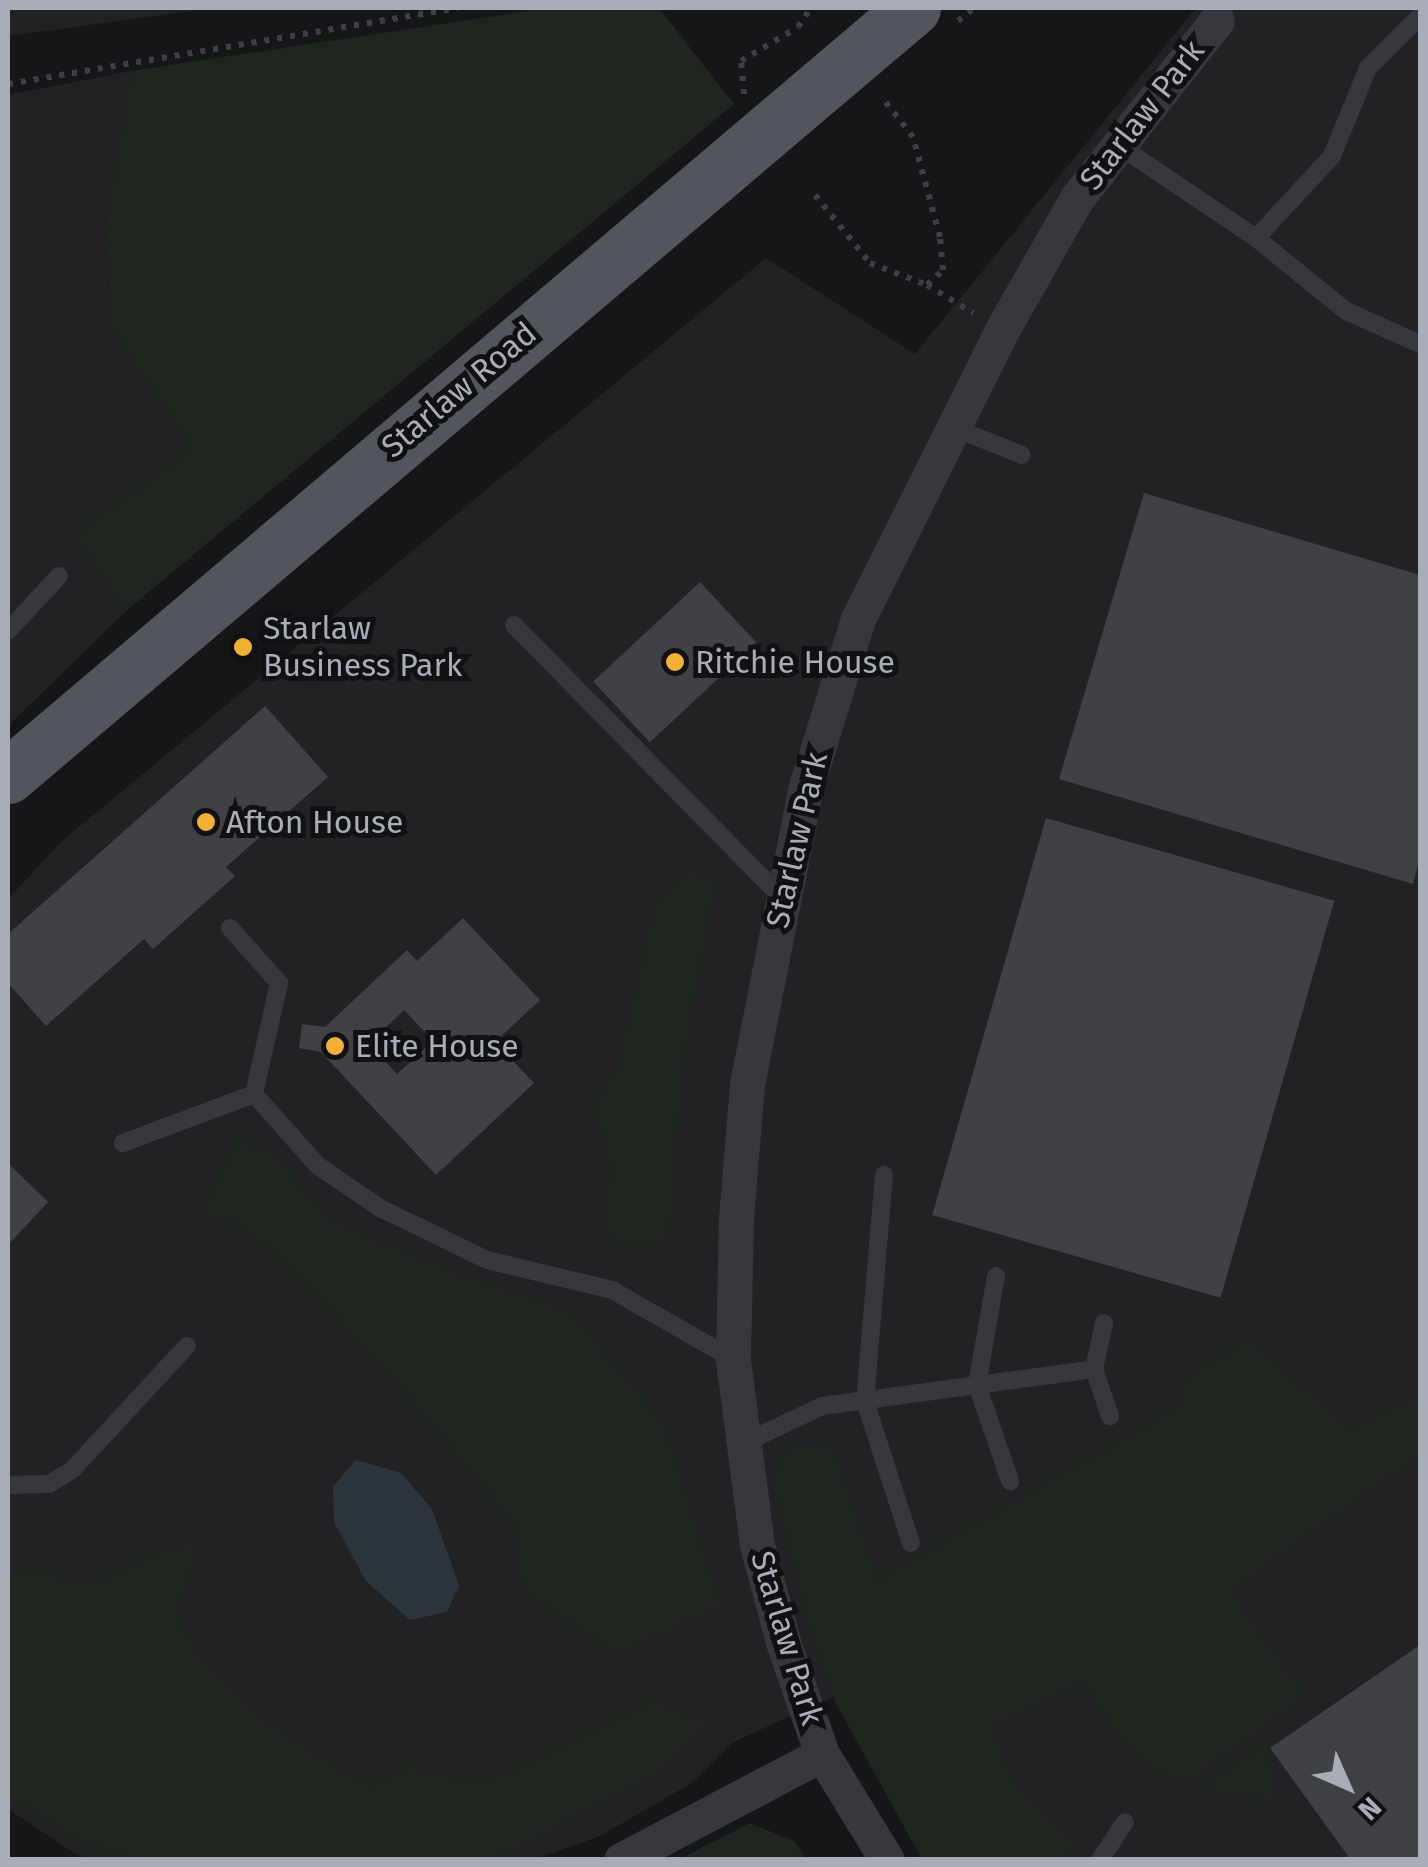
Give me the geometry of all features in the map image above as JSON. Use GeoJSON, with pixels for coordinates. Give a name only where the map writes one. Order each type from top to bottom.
{"type":"FeatureCollection","features":[{"type":"Feature","properties":{"kind":"main road","name":"Starlaw Road"},"geometry":{"type":"LineString","coordinates":[[8,776],[913,8]]}},
{"type":"Feature","properties":{"kind":"street","name":"Starlaw Park"},"geometry":{"type":"LineString","coordinates":[[887,1860],[822,1754],[784,1646],[758,1544],[733,1360],[736,1218],[746,1084],[805,790],[858,619],[1002,330],[1077,198],[1223,14]]}},
{"type":"Feature","properties":{"kind":"street","name":"Starlaw Park"},"geometry":{"type":"LineString","coordinates":[[620,1860],[822,1754]]}},
{"type":"Feature","properties":{"kind":"lane"},"geometry":{"type":"LineString","coordinates":[[1256,238],[1332,156],[1368,68],[1420,16]]}},
{"type":"Feature","properties":{"kind":"lane"},"geometry":{"type":"LineString","coordinates":[[1118,145],[1256,238],[1346,311],[1420,344]]}},
{"type":"Feature","properties":{"kind":"lane"},"geometry":{"type":"LineString","coordinates":[[952,427],[1022,455]]}},
{"type":"Feature","properties":{"kind":"lane"},"geometry":{"type":"LineString","coordinates":[[8,631],[60,576]]}},
{"type":"Feature","properties":{"kind":"lane"},"geometry":{"type":"LineString","coordinates":[[514,625],[781,897]]}},
{"type":"Feature","properties":{"kind":"lane"},"geometry":{"type":"LineString","coordinates":[[230,928],[279,983],[254,1094]]}},
{"type":"Feature","properties":{"kind":"lane"},"geometry":{"type":"LineString","coordinates":[[254,1094],[317,1165],[380,1208],[486,1260],[612,1290],[733,1360]]}},
{"type":"Feature","properties":{"kind":"lane"},"geometry":{"type":"LineString","coordinates":[[123,1143],[254,1094]]}},
{"type":"Feature","properties":{"kind":"lane"},"geometry":{"type":"LineString","coordinates":[[884,1175],[865,1400],[911,1543]]}},
{"type":"Feature","properties":{"kind":"lane"},"geometry":{"type":"LineString","coordinates":[[996,1276],[977,1385],[1010,1481]]}},
{"type":"Feature","properties":{"kind":"lane"},"geometry":{"type":"LineString","coordinates":[[1104,1323],[1094,1369],[1110,1416]]}},
{"type":"Feature","properties":{"kind":"lane"},"geometry":{"type":"LineString","coordinates":[[8,1485],[49,1484],[72,1470],[186,1346]]}},
{"type":"Feature","properties":{"kind":"lane"},"geometry":{"type":"LineString","coordinates":[[744,1443],[822,1406],[1094,1369]]}},
{"type":"Feature","properties":{"kind":"lane"},"geometry":{"type":"LineString","coordinates":[[1100,1860],[1125,1822]]}},
{"type":"Feature","properties":{"kind":"path"},"geometry":{"type":"LineString","coordinates":[[8,84],[459,8]]}},
{"type":"Feature","properties":{"kind":"path"},"geometry":{"type":"LineString","coordinates":[[749,108],[739,77],[741,61],[798,27],[812,8]]}},
{"type":"Feature","properties":{"kind":"path"},"geometry":{"type":"LineString","coordinates":[[864,101],[877,90],[913,136],[940,237],[943,270],[926,285]]}},
{"type":"Feature","properties":{"kind":"path"},"geometry":{"type":"LineString","coordinates":[[815,196],[870,263],[926,285],[1002,330]]}},
{"type":"Feature","properties":{"kind":"shaded area"},"geometry":{"type":"Polygon","coordinates":[[[8,8],[213,8],[8,36],[8,8]]]}},
{"type":"Feature","properties":{"kind":"shaded area"},"geometry":{"type":"Polygon","coordinates":[[[548,8],[659,8],[734,104],[126,611],[76,533],[193,450],[111,328],[105,226],[131,71],[548,8]]]}},
{"type":"Feature","properties":{"kind":"shaded area"},"geometry":{"type":"Polygon","coordinates":[[[1196,8],[1420,8],[1420,1859],[956,1859],[864,1683],[733,1742],[692,1783],[600,1836],[536,1859],[89,1859],[77,1855],[8,1809],[8,899],[62,841],[766,258],[915,354],[1196,8]]]}},
{"type":"Feature","properties":{"kind":"shaded area"},"geometry":{"type":"Polygon","coordinates":[[[131,71],[105,226],[111,328],[193,450],[77,532],[126,611],[8,726],[8,95],[131,71]]]}},
{"type":"Feature","properties":{"kind":"shaded area"},"geometry":{"type":"Polygon","coordinates":[[[691,870],[715,885],[683,1062],[669,1238],[624,1248],[600,1218],[612,1175],[594,1105],[617,1071],[654,907],[691,870]]]}},
{"type":"Feature","properties":{"kind":"shaded area"},"geometry":{"type":"Polygon","coordinates":[[[237,1140],[270,1151],[331,1221],[476,1280],[571,1312],[665,1426],[721,1605],[622,1654],[523,1591],[514,1523],[428,1417],[301,1277],[239,1222],[200,1214],[237,1140]]]}},
{"type":"Feature","properties":{"kind":"shaded area"},"geometry":{"type":"Polygon","coordinates":[[[1249,1339],[1350,1430],[1420,1397],[1420,1455],[1231,1591],[1306,1697],[1188,1783],[1152,1766],[1111,1725],[1084,1682],[989,1727],[1020,1790],[1077,1844],[1065,1859],[922,1859],[834,1700],[805,1613],[777,1501],[773,1478],[780,1460],[794,1446],[831,1442],[878,1581],[1177,1409],[1186,1380],[1249,1339]]]}},
{"type":"Feature","properties":{"kind":"shaded area"},"geometry":{"type":"Polygon","coordinates":[[[356,1460],[401,1473],[432,1509],[459,1585],[447,1612],[410,1620],[366,1581],[334,1522],[333,1486],[356,1460]]]}},
{"type":"Feature","properties":{"kind":"shaded area"},"geometry":{"type":"Polygon","coordinates":[[[200,1536],[177,1618],[203,1661],[261,1719],[368,1787],[411,1767],[484,1785],[655,1701],[709,1724],[657,1774],[509,1852],[469,1860],[148,1860],[82,1842],[8,1794],[8,1576],[29,1570],[93,1584],[200,1536]]]}},
{"type":"Feature","properties":{"kind":"shaded area"},"geometry":{"type":"Polygon","coordinates":[[[1268,1741],[1276,1801],[1202,1788],[1268,1741]]]}},
{"type":"Feature","properties":{"kind":"shaded area"},"geometry":{"type":"Polygon","coordinates":[[[750,1823],[794,1841],[806,1859],[680,1859],[750,1823]]]}},
{"type":"Feature","properties":{"kind":"building"},"geometry":{"type":"Polygon","coordinates":[[[1144,493],[1420,575],[1420,857],[1413,884],[1059,779],[1144,493]]]}},
{"type":"Feature","properties":{"kind":"building","name":"Ritchie House"},"geometry":{"type":"Polygon","coordinates":[[[700,582],[757,643],[650,742],[593,682],[700,582]]]}},
{"type":"Feature","properties":{"kind":"building","name":"Afton House"},"geometry":{"type":"Polygon","coordinates":[[[265,706],[328,777],[226,867],[235,876],[153,949],[144,939],[46,1026],[8,983],[8,934],[265,706]]]}},
{"type":"Feature","properties":{"kind":"building"},"geometry":{"type":"Polygon","coordinates":[[[1046,818],[1334,901],[1221,1298],[932,1215],[1046,818]]]}},
{"type":"Feature","properties":{"kind":"building","name":"Elite House"},"geometry":{"type":"Polygon","coordinates":[[[463,918],[540,1000],[495,1042],[534,1083],[436,1175],[321,1052],[299,1048],[302,1024],[325,1027],[407,950],[417,961],[463,918]],[[404,1010],[369,1044],[397,1074],[433,1041],[404,1010]]]}},
{"type":"Feature","properties":{"kind":"building"},"geometry":{"type":"Polygon","coordinates":[[[8,1163],[48,1202],[8,1245],[8,1163]]]}},
{"type":"Feature","properties":{"kind":"building"},"geometry":{"type":"Polygon","coordinates":[[[1420,1645],[1420,1860],[1351,1860],[1270,1748],[1420,1645]]]}},
{"type":"Feature","properties":{"kind":"place","name":"Starlaw Business Park"},"geometry":{"type":"Point","coordinates":[243,647]}},
{"type":"Feature","properties":{"kind":"place","name":"Ritchie House"},"geometry":{"type":"Point","coordinates":[675,662]}},
{"type":"Feature","properties":{"kind":"place","name":"Afton House"},"geometry":{"type":"Point","coordinates":[206,822]}},
{"type":"Feature","properties":{"kind":"place","name":"Elite House"},"geometry":{"type":"Point","coordinates":[335,1046]}}]}
